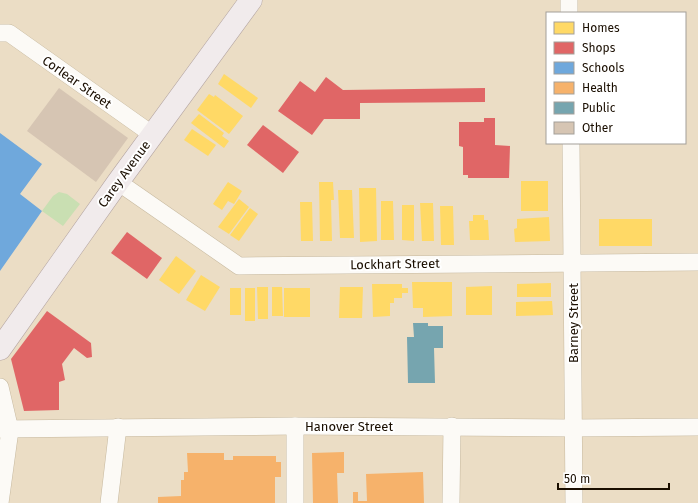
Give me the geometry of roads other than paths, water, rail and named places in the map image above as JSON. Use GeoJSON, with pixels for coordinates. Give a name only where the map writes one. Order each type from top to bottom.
{"type":"FeatureCollection","features":[{"type":"Feature","properties":{"kind":"main road","name":"Carey Avenue"},"geometry":{"type":"LineString","coordinates":[[0,349],[118,182],[250,0]]}},
{"type":"Feature","properties":{"kind":"street"},"geometry":{"type":"LineString","coordinates":[[569,0],[570,12]]}},
{"type":"Feature","properties":{"kind":"street","name":"Corlear Street"},"geometry":{"type":"LineString","coordinates":[[0,33],[8,33],[152,135]]}},
{"type":"Feature","properties":{"kind":"street","name":"Barney Street"},"geometry":{"type":"LineString","coordinates":[[571,144],[574,503]]}},
{"type":"Feature","properties":{"kind":"street","name":"Lockhart Street"},"geometry":{"type":"LineString","coordinates":[[118,182],[239,266],[698,262]]}},
{"type":"Feature","properties":{"kind":"street"},"geometry":{"type":"LineString","coordinates":[[0,387],[5,429],[0,502]]}},
{"type":"Feature","properties":{"kind":"street"},"geometry":{"type":"LineString","coordinates":[[295,426],[295,503]]}},
{"type":"Feature","properties":{"kind":"street","name":"Hanover Street"},"geometry":{"type":"LineString","coordinates":[[5,429],[295,426],[573,428],[698,427]]}},
{"type":"Feature","properties":{"kind":"street"},"geometry":{"type":"LineString","coordinates":[[451,503],[452,426]]}},
{"type":"Feature","properties":{"kind":"street"},"geometry":{"type":"LineString","coordinates":[[110,503],[118,427]]}}]}
